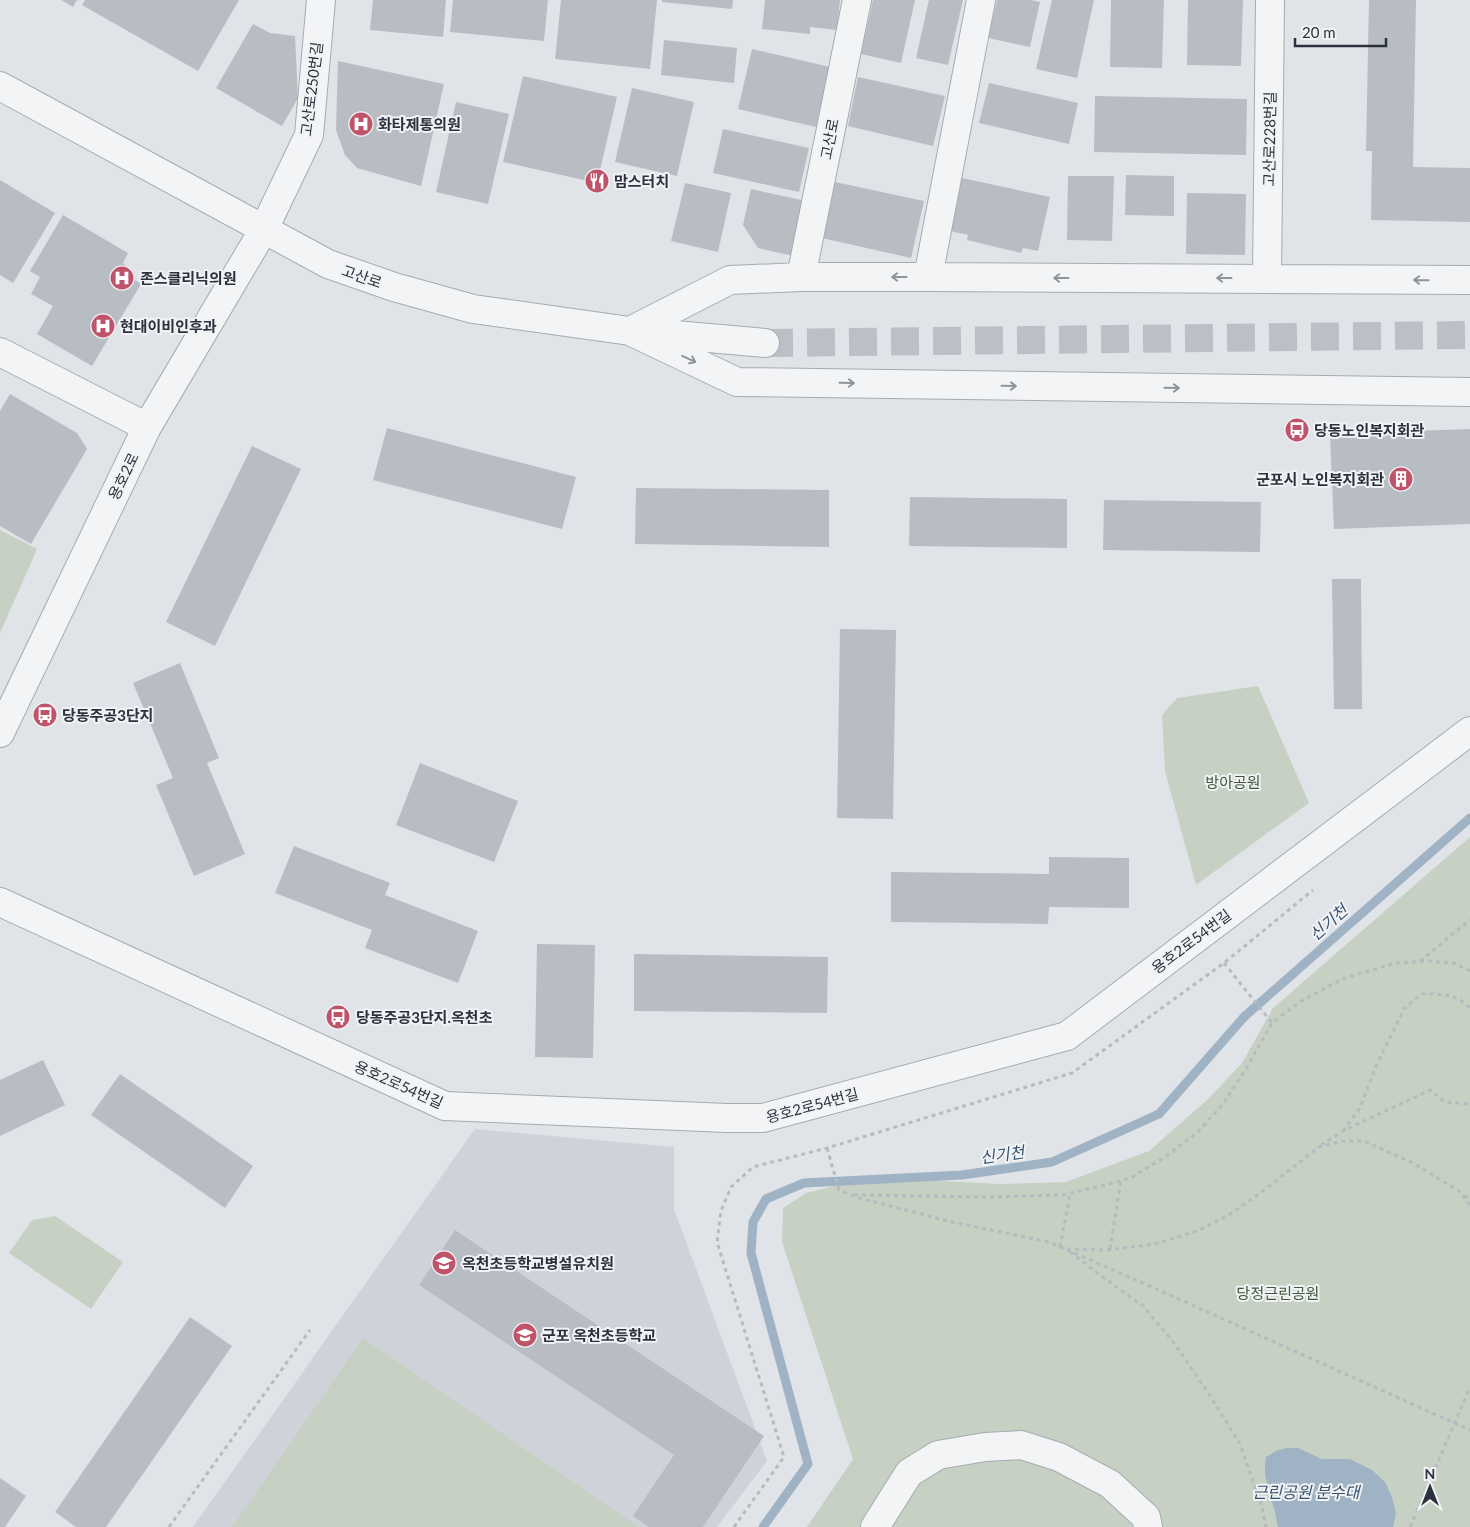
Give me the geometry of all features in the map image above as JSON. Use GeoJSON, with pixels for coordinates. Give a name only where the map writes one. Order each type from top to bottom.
{"type":"FeatureCollection","features":[{"type":"Feature","properties":{"kind":"street","name":"고산로250번길"},"geometry":{"type":"LineString","coordinates":[[264,229],[309,135],[320,0]]}},
{"type":"Feature","properties":{"kind":"street","name":"고산로"},"geometry":{"type":"LineString","coordinates":[[802,277],[857,0]]}},
{"type":"Feature","properties":{"kind":"street"},"geometry":{"type":"LineString","coordinates":[[928,277],[981,0]]}},
{"type":"Feature","properties":{"kind":"street","name":"고산로228번길"},"geometry":{"type":"LineString","coordinates":[[1267,278],[1270,0]]}},
{"type":"Feature","properties":{"kind":"street","name":"고산로"},"geometry":{"type":"LineString","coordinates":[[0,86],[328,264],[394,287],[473,309],[630,331],[765,343]]}},
{"type":"Feature","properties":{"kind":"street","name":"용호2로"},"geometry":{"type":"LineString","coordinates":[[0,733],[147,427],[264,229]]}},
{"type":"Feature","properties":{"kind":"street"},"geometry":{"type":"LineString","coordinates":[[630,331],[730,280],[802,277],[1470,280]]}},
{"type":"Feature","properties":{"kind":"street"},"geometry":{"type":"LineString","coordinates":[[630,331],[737,382],[1468,391]]}},
{"type":"Feature","properties":{"kind":"street"},"geometry":{"type":"LineString","coordinates":[[0,352],[147,427]]}},
{"type":"Feature","properties":{"kind":"street","name":"용호2로54번길"},"geometry":{"type":"LineString","coordinates":[[0,902],[445,1106],[764,1118],[1067,1036],[1470,731]]}},
{"type":"Feature","properties":{"kind":"street"},"geometry":{"type":"LineString","coordinates":[[876,1527],[910,1474],[938,1455],[985,1447],[1021,1445],[1060,1457],[1110,1484],[1146,1516],[1148,1527]]}},
{"type":"Feature","properties":{"kind":"path"},"geometry":{"type":"LineString","coordinates":[[734,1527],[784,1457],[717,1242],[721,1211],[731,1187],[753,1167],[827,1148],[1072,1073],[1224,963],[1313,890]]}},
{"type":"Feature","properties":{"kind":"path"},"geometry":{"type":"LineString","coordinates":[[1419,961],[1470,920]]}},
{"type":"Feature","properties":{"kind":"path"},"geometry":{"type":"LineString","coordinates":[[850,1195],[1030,1197],[1070,1194],[1121,1181],[1132,1177],[1165,1157],[1198,1132],[1223,1104],[1272,1023],[1300,1002],[1342,978],[1395,963],[1428,961],[1454,963],[1470,971]]}},
{"type":"Feature","properties":{"kind":"path"},"geometry":{"type":"LineString","coordinates":[[1224,963],[1272,1023]]}},
{"type":"Feature","properties":{"kind":"path"},"geometry":{"type":"LineString","coordinates":[[1343,1131],[1360,1108],[1376,1066],[1404,1009],[1422,994],[1446,994],[1464,1002],[1470,1008]]}},
{"type":"Feature","properties":{"kind":"path"},"geometry":{"type":"LineString","coordinates":[[1065,1249],[1110,1249],[1155,1244],[1197,1231],[1227,1216],[1343,1131],[1430,1090],[1444,1102],[1470,1104]]}},
{"type":"Feature","properties":{"kind":"path"},"geometry":{"type":"LineString","coordinates":[[1319,1147],[1342,1141],[1364,1141],[1413,1163],[1459,1191],[1470,1205]]}},
{"type":"Feature","properties":{"kind":"path"},"geometry":{"type":"LineString","coordinates":[[827,1148],[839,1190],[850,1195],[952,1222],[1049,1242],[1470,1430]]}},
{"type":"Feature","properties":{"kind":"path"},"geometry":{"type":"LineString","coordinates":[[1110,1249],[1121,1181]]}},
{"type":"Feature","properties":{"kind":"path"},"geometry":{"type":"LineString","coordinates":[[1060,1247],[1070,1194]]}},
{"type":"Feature","properties":{"kind":"path"},"geometry":{"type":"LineString","coordinates":[[1464,1197],[1470,1195]]}},
{"type":"Feature","properties":{"kind":"path"},"geometry":{"type":"LineString","coordinates":[[1065,1249],[1143,1306],[1174,1343],[1240,1444],[1262,1507],[1266,1527]]}},
{"type":"Feature","properties":{"kind":"path"},"geometry":{"type":"LineString","coordinates":[[169,1527],[310,1330]]}},
{"type":"Feature","properties":{"kind":"path"},"geometry":{"type":"LineString","coordinates":[[1410,1527],[1470,1387]]}},
{"type":"Feature","properties":{"kind":"shaded area","name":"군포 옥천초등학교"},"geometry":{"type":"Polygon","coordinates":[[[475,1129],[674,1147],[674,1209],[767,1461],[717,1527],[193,1527],[475,1129]]]}},
{"type":"Feature","properties":{"kind":"green space"},"geometry":{"type":"Polygon","coordinates":[[[0,530],[37,549],[0,633],[0,530]]]}},
{"type":"Feature","properties":{"kind":"green space","name":"방아공원"},"geometry":{"type":"Polygon","coordinates":[[[1258,686],[1309,803],[1196,885],[1165,771],[1162,715],[1177,698],[1258,686]]]}},
{"type":"Feature","properties":{"kind":"green space","name":"당정근린공원"},"geometry":{"type":"Polygon","coordinates":[[[1470,837],[1470,1527],[807,1527],[853,1459],[782,1242],[783,1208],[806,1193],[870,1177],[1000,1184],[1066,1182],[1149,1151],[1207,1100],[1242,1063],[1273,1008],[1470,837]]]}},
{"type":"Feature","properties":{"kind":"green space"},"geometry":{"type":"Polygon","coordinates":[[[55,1216],[123,1262],[91,1309],[9,1253],[32,1220],[55,1216]]]}},
{"type":"Feature","properties":{"kind":"green space"},"geometry":{"type":"Polygon","coordinates":[[[363,1338],[639,1527],[232,1527],[363,1338]]]}},
{"type":"Feature","properties":{"kind":"water","name":"근린공원 분수대"},"geometry":{"type":"Polygon","coordinates":[[[1286,1448],[1298,1448],[1322,1459],[1350,1459],[1372,1470],[1385,1482],[1392,1497],[1396,1514],[1393,1527],[1278,1527],[1265,1474],[1265,1466],[1266,1457],[1286,1448]]]}},
{"type":"Feature","properties":{"kind":"building"},"geometry":{"type":"Polygon","coordinates":[[[61,0],[77,0],[73,7],[61,0]]]}},
{"type":"Feature","properties":{"kind":"building"},"geometry":{"type":"Polygon","coordinates":[[[85,0],[239,0],[198,71],[82,5],[85,0]]]}},
{"type":"Feature","properties":{"kind":"building"},"geometry":{"type":"Polygon","coordinates":[[[373,0],[446,0],[443,37],[370,30],[373,0]]]}},
{"type":"Feature","properties":{"kind":"building"},"geometry":{"type":"Polygon","coordinates":[[[453,0],[548,0],[544,41],[450,32],[453,0]]]}},
{"type":"Feature","properties":{"kind":"building"},"geometry":{"type":"Polygon","coordinates":[[[561,0],[657,0],[650,69],[555,59],[561,0]]]}},
{"type":"Feature","properties":{"kind":"building"},"geometry":{"type":"Polygon","coordinates":[[[662,0],[733,0],[732,9],[662,2],[662,0]]]}},
{"type":"Feature","properties":{"kind":"building"},"geometry":{"type":"Polygon","coordinates":[[[765,0],[840,0],[837,30],[810,27],[810,34],[762,29],[765,0]]]}},
{"type":"Feature","properties":{"kind":"building"},"geometry":{"type":"Polygon","coordinates":[[[873,0],[915,0],[901,63],[861,54],[873,0]]]}},
{"type":"Feature","properties":{"kind":"building"},"geometry":{"type":"Polygon","coordinates":[[[929,0],[963,0],[948,65],[916,58],[929,0]]]}},
{"type":"Feature","properties":{"kind":"building"},"geometry":{"type":"Polygon","coordinates":[[[997,0],[1031,0],[1040,2],[1030,47],[988,38],[997,0]]]}},
{"type":"Feature","properties":{"kind":"building"},"geometry":{"type":"Polygon","coordinates":[[[1052,0],[1094,0],[1077,78],[1036,69],[1052,0]]]}},
{"type":"Feature","properties":{"kind":"building"},"geometry":{"type":"Polygon","coordinates":[[[1111,0],[1164,0],[1162,68],[1110,67],[1111,0]]]}},
{"type":"Feature","properties":{"kind":"building"},"geometry":{"type":"Polygon","coordinates":[[[1188,0],[1243,0],[1241,66],[1187,65],[1188,0]]]}},
{"type":"Feature","properties":{"kind":"building"},"geometry":{"type":"Polygon","coordinates":[[[1369,0],[1416,0],[1413,167],[1470,168],[1470,222],[1371,220],[1372,151],[1366,151],[1369,0]]]}},
{"type":"Feature","properties":{"kind":"building"},"geometry":{"type":"Polygon","coordinates":[[[253,24],[270,33],[295,36],[298,98],[282,126],[216,88],[253,24]]]}},
{"type":"Feature","properties":{"kind":"building"},"geometry":{"type":"Polygon","coordinates":[[[664,40],[737,48],[734,83],[661,75],[664,40]]]}},
{"type":"Feature","properties":{"kind":"building"},"geometry":{"type":"Polygon","coordinates":[[[752,49],[830,67],[816,127],[738,109],[752,49]]]}},
{"type":"Feature","properties":{"kind":"building"},"geometry":{"type":"Polygon","coordinates":[[[338,61],[444,84],[421,186],[357,168],[345,155],[336,130],[338,61]]]}},
{"type":"Feature","properties":{"kind":"building"},"geometry":{"type":"Polygon","coordinates":[[[523,76],[617,97],[597,183],[503,162],[523,76]]]}},
{"type":"Feature","properties":{"kind":"building"},"geometry":{"type":"Polygon","coordinates":[[[858,77],[945,96],[933,146],[848,126],[858,77]]]}},
{"type":"Feature","properties":{"kind":"building"},"geometry":{"type":"Polygon","coordinates":[[[989,83],[1078,103],[1069,144],[979,123],[989,83]]]}},
{"type":"Feature","properties":{"kind":"building"},"geometry":{"type":"Polygon","coordinates":[[[632,88],[694,102],[677,176],[615,162],[632,88]]]}},
{"type":"Feature","properties":{"kind":"building"},"geometry":{"type":"Polygon","coordinates":[[[1095,96],[1247,99],[1246,155],[1094,152],[1095,96]]]}},
{"type":"Feature","properties":{"kind":"building"},"geometry":{"type":"Polygon","coordinates":[[[456,102],[509,114],[488,204],[436,192],[456,102]]]}},
{"type":"Feature","properties":{"kind":"building"},"geometry":{"type":"Polygon","coordinates":[[[723,129],[809,148],[799,192],[713,173],[723,129]]]}},
{"type":"Feature","properties":{"kind":"building"},"geometry":{"type":"Polygon","coordinates":[[[1126,175],[1174,176],[1174,216],[1125,215],[1126,175]]]}},
{"type":"Feature","properties":{"kind":"building"},"geometry":{"type":"Polygon","coordinates":[[[1068,176],[1114,176],[1112,241],[1067,240],[1068,176]]]}},
{"type":"Feature","properties":{"kind":"building"},"geometry":{"type":"Polygon","coordinates":[[[962,178],[1050,197],[1038,251],[1023,248],[1021,253],[967,240],[968,235],[950,231],[962,178]]]}},
{"type":"Feature","properties":{"kind":"building"},"geometry":{"type":"Polygon","coordinates":[[[0,180],[55,213],[13,283],[0,275],[0,180]]]}},
{"type":"Feature","properties":{"kind":"building"},"geometry":{"type":"Polygon","coordinates":[[[835,182],[924,201],[911,258],[822,238],[835,182]]]}},
{"type":"Feature","properties":{"kind":"building"},"geometry":{"type":"Polygon","coordinates":[[[685,183],[731,193],[718,252],[671,241],[685,183]]]}},
{"type":"Feature","properties":{"kind":"building"},"geometry":{"type":"Polygon","coordinates":[[[751,189],[806,201],[793,256],[758,248],[743,225],[751,189]]]}},
{"type":"Feature","properties":{"kind":"building"},"geometry":{"type":"Polygon","coordinates":[[[1187,193],[1246,194],[1245,255],[1186,254],[1187,193]]]}},
{"type":"Feature","properties":{"kind":"building"},"geometry":{"type":"Polygon","coordinates":[[[63,215],[128,253],[123,263],[133,271],[135,280],[141,284],[92,366],[37,334],[53,306],[31,294],[40,277],[30,271],[63,215]]]}},
{"type":"Feature","properties":{"kind":"building"},"geometry":{"type":"Polygon","coordinates":[[[10,394],[77,433],[87,449],[31,544],[0,526],[0,411],[10,394]]]}},
{"type":"Feature","properties":{"kind":"building"},"geometry":{"type":"Polygon","coordinates":[[[387,428],[576,477],[562,529],[373,480],[387,428]]]}},
{"type":"Feature","properties":{"kind":"building","name":"군포시 노인복지회관"},"geometry":{"type":"Polygon","coordinates":[[[1470,429],[1470,524],[1334,529],[1330,434],[1470,429]]]}},
{"type":"Feature","properties":{"kind":"building"},"geometry":{"type":"Polygon","coordinates":[[[252,446],[301,469],[215,646],[166,622],[252,446]]]}},
{"type":"Feature","properties":{"kind":"building"},"geometry":{"type":"Polygon","coordinates":[[[636,488],[829,490],[829,547],[635,544],[636,488]]]}},
{"type":"Feature","properties":{"kind":"building"},"geometry":{"type":"Polygon","coordinates":[[[910,497],[1067,499],[1067,548],[909,546],[910,497]]]}},
{"type":"Feature","properties":{"kind":"building"},"geometry":{"type":"Polygon","coordinates":[[[1104,500],[1261,502],[1260,552],[1103,550],[1104,500]]]}},
{"type":"Feature","properties":{"kind":"building"},"geometry":{"type":"Polygon","coordinates":[[[1332,579],[1361,579],[1362,709],[1334,709],[1332,579]]]}},
{"type":"Feature","properties":{"kind":"building"},"geometry":{"type":"Polygon","coordinates":[[[840,629],[896,630],[893,819],[837,818],[840,629]]]}},
{"type":"Feature","properties":{"kind":"building"},"geometry":{"type":"Polygon","coordinates":[[[180,663],[219,758],[207,763],[245,854],[194,876],[156,785],[173,778],[133,683],[180,663]]]}},
{"type":"Feature","properties":{"kind":"building"},"geometry":{"type":"Polygon","coordinates":[[[420,763],[518,801],[494,862],[396,825],[420,763]]]}},
{"type":"Feature","properties":{"kind":"building"},"geometry":{"type":"Polygon","coordinates":[[[294,846],[390,883],[385,895],[478,931],[458,983],[365,948],[372,930],[275,893],[294,846]]]}},
{"type":"Feature","properties":{"kind":"building"},"geometry":{"type":"Polygon","coordinates":[[[1049,857],[1129,858],[1129,908],[1049,907],[1048,924],[891,922],[891,872],[1049,874],[1049,857]]]}},
{"type":"Feature","properties":{"kind":"building"},"geometry":{"type":"Polygon","coordinates":[[[537,944],[595,945],[593,1058],[535,1057],[537,944]]]}},
{"type":"Feature","properties":{"kind":"building"},"geometry":{"type":"Polygon","coordinates":[[[634,954],[828,957],[827,1013],[634,1011],[634,954]]]}},
{"type":"Feature","properties":{"kind":"building"},"geometry":{"type":"Polygon","coordinates":[[[43,1060],[65,1105],[0,1136],[0,1080],[43,1060]]]}},
{"type":"Feature","properties":{"kind":"building"},"geometry":{"type":"Polygon","coordinates":[[[120,1074],[253,1166],[225,1208],[91,1115],[120,1074]]]}},
{"type":"Feature","properties":{"kind":"building","name":"군포 옥천초등학교"},"geometry":{"type":"Polygon","coordinates":[[[455,1230],[764,1436],[703,1527],[649,1527],[633,1516],[674,1455],[419,1285],[455,1230]]]}},
{"type":"Feature","properties":{"kind":"building"},"geometry":{"type":"Polygon","coordinates":[[[190,1317],[232,1346],[106,1527],[76,1527],[55,1512],[190,1317]]]}},
{"type":"Feature","properties":{"kind":"building"},"geometry":{"type":"Polygon","coordinates":[[[0,1478],[26,1496],[5,1527],[0,1527],[0,1478]]]}},
{"type":"Feature","properties":{"kind":"waterway","name":"신기천"},"geometry":{"type":"LineString","coordinates":[[763,1527],[808,1464],[751,1253],[753,1222],[766,1199],[804,1183],[962,1175],[1052,1162],[1159,1114],[1244,1017],[1470,818]]}},
{"type":"Feature","properties":{"kind":"tunnel"},"geometry":{"type":"LineString","coordinates":[[765,343],[1470,335]]}},
{"type":"Feature","properties":{"kind":"place","name":"화타제통의원"},"geometry":{"type":"Point","coordinates":[361,124]}},
{"type":"Feature","properties":{"kind":"place","name":"맘스터치"},"geometry":{"type":"Point","coordinates":[597,181]}},
{"type":"Feature","properties":{"kind":"place","name":"존스클리닉의원"},"geometry":{"type":"Point","coordinates":[122,278]}},
{"type":"Feature","properties":{"kind":"place","name":"현대이비인후과"},"geometry":{"type":"Point","coordinates":[103,326]}},
{"type":"Feature","properties":{"kind":"place","name":"당동노인복지회관"},"geometry":{"type":"Point","coordinates":[1297,430]}},
{"type":"Feature","properties":{"kind":"place","name":"군포시 노인복지회관"},"geometry":{"type":"Point","coordinates":[1401,479]}},
{"type":"Feature","properties":{"kind":"place","name":"당동주공3단지"},"geometry":{"type":"Point","coordinates":[45,715]}},
{"type":"Feature","properties":{"kind":"place","name":"당동주공3단지.옥천초"},"geometry":{"type":"Point","coordinates":[338,1017]}},
{"type":"Feature","properties":{"kind":"place","name":"옥천초등학교병설유치원"},"geometry":{"type":"Point","coordinates":[444,1263]}},
{"type":"Feature","properties":{"kind":"place","name":"군포 옥천초등학교"},"geometry":{"type":"Point","coordinates":[525,1335]}}]}
